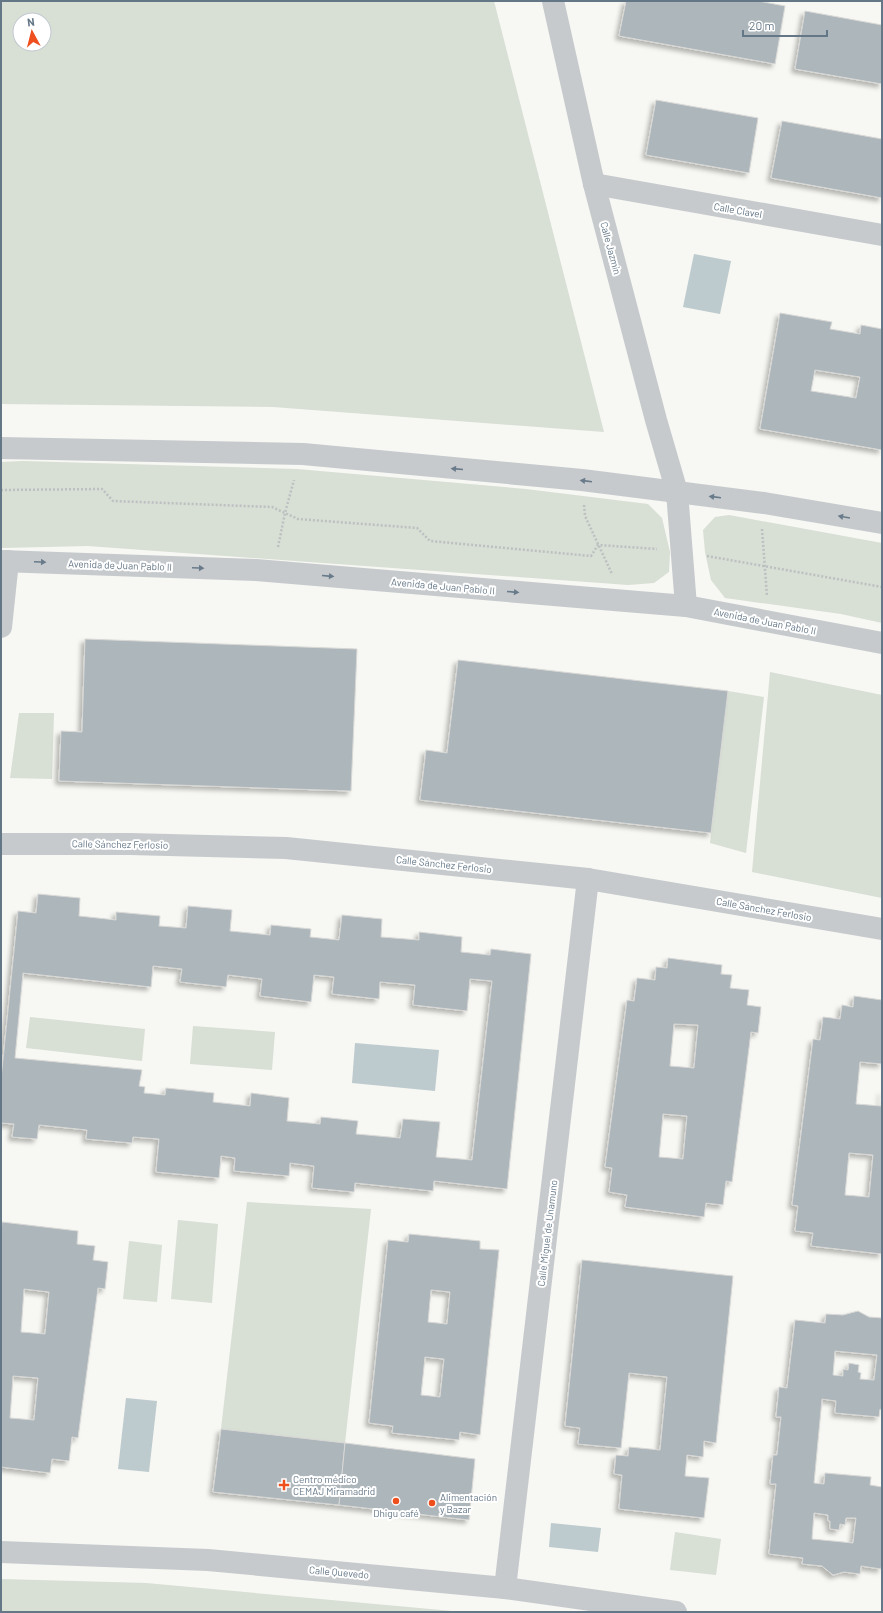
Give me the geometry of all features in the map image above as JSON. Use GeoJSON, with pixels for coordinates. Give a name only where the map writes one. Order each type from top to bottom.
{"type":"FeatureCollection","features":[{"type":"Feature","properties":{"kind":"street","name":"Calle Jazmín"},"geometry":{"type":"LineString","coordinates":[[553,1],[594,184],[656,420],[677,492],[686,606]]}},
{"type":"Feature","properties":{"kind":"street","name":"Calle Clavel"},"geometry":{"type":"LineString","coordinates":[[594,184],[882,234]]}},
{"type":"Feature","properties":{"kind":"street"},"geometry":{"type":"LineString","coordinates":[[1,448],[303,454],[582,480],[764,503],[882,523]]}},
{"type":"Feature","properties":{"kind":"street"},"geometry":{"type":"LineString","coordinates":[[1,627],[5,561]]}},
{"type":"Feature","properties":{"kind":"street","name":"Avenida de Juan Pablo II"},"geometry":{"type":"LineString","coordinates":[[5,561],[256,570],[686,606],[882,644]]}},
{"type":"Feature","properties":{"kind":"street","name":"Calle Sánchez Ferlosio"},"geometry":{"type":"LineString","coordinates":[[1,844],[130,844],[286,848],[588,879],[882,929]]}},
{"type":"Feature","properties":{"kind":"street","name":"Calle Miguel de Unamuno"},"geometry":{"type":"LineString","coordinates":[[505,1588],[588,879]]}},
{"type":"Feature","properties":{"kind":"street","name":"Calle Quevedo"},"geometry":{"type":"LineString","coordinates":[[1,1552],[208,1560],[505,1588],[676,1612]]}},
{"type":"Feature","properties":{"kind":"path"},"geometry":{"type":"LineString","coordinates":[[277,552],[285,513],[295,477]]}},
{"type":"Feature","properties":{"kind":"path"},"geometry":{"type":"LineString","coordinates":[[582,480],[585,516],[612,574],[618,600]]}},
{"type":"Feature","properties":{"kind":"path"},"geometry":{"type":"LineString","coordinates":[[1,490],[102,489],[113,501],[272,507],[298,519],[417,528],[430,541],[591,556],[598,545]]}},
{"type":"Feature","properties":{"kind":"path"},"geometry":{"type":"LineString","coordinates":[[764,503],[761,520],[768,604],[764,622]]}},
{"type":"Feature","properties":{"kind":"path"},"geometry":{"type":"LineString","coordinates":[[598,545],[681,551],[882,586]]}},
{"type":"Feature","properties":{"kind":"shaded area"},"geometry":{"type":"Polygon","coordinates":[[[1,1],[494,1],[604,432],[273,407],[1,404],[1,1]]]}},
{"type":"Feature","properties":{"kind":"shaded area"},"geometry":{"type":"Polygon","coordinates":[[[694,254],[731,261],[720,314],[683,307],[694,254]]]}},
{"type":"Feature","properties":{"kind":"shaded area"},"geometry":{"type":"Polygon","coordinates":[[[23,461],[297,469],[526,489],[648,504],[662,518],[670,552],[669,572],[654,583],[628,585],[88,546],[1,548],[1,462],[23,461]]]}},
{"type":"Feature","properties":{"kind":"shaded area"},"geometry":{"type":"Polygon","coordinates":[[[729,515],[882,543],[882,623],[841,614],[725,598],[711,580],[705,552],[703,530],[715,517],[729,515]]]}},
{"type":"Feature","properties":{"kind":"shaded area"},"geometry":{"type":"Polygon","coordinates":[[[770,672],[882,695],[882,898],[752,872],[770,672]]]}},
{"type":"Feature","properties":{"kind":"shaded area"},"geometry":{"type":"Polygon","coordinates":[[[728,691],[764,697],[746,853],[710,843],[728,691]]]}},
{"type":"Feature","properties":{"kind":"shaded area"},"geometry":{"type":"Polygon","coordinates":[[[19,713],[54,713],[52,779],[10,778],[19,713]]]}},
{"type":"Feature","properties":{"kind":"shaded area"},"geometry":{"type":"Polygon","coordinates":[[[30,1017],[145,1029],[142,1061],[26,1048],[30,1017]]]}},
{"type":"Feature","properties":{"kind":"shaded area"},"geometry":{"type":"Polygon","coordinates":[[[193,1026],[275,1032],[272,1070],[190,1064],[193,1026]]]}},
{"type":"Feature","properties":{"kind":"shaded area"},"geometry":{"type":"Polygon","coordinates":[[[355,1043],[439,1050],[435,1091],[352,1083],[355,1043]]]}},
{"type":"Feature","properties":{"kind":"shaded area"},"geometry":{"type":"Polygon","coordinates":[[[247,1202],[371,1209],[345,1443],[221,1429],[247,1202]]]}},
{"type":"Feature","properties":{"kind":"shaded area"},"geometry":{"type":"Polygon","coordinates":[[[178,1220],[218,1224],[212,1303],[171,1299],[178,1220]]]}},
{"type":"Feature","properties":{"kind":"shaded area"},"geometry":{"type":"Polygon","coordinates":[[[129,1241],[162,1245],[157,1302],[123,1299],[129,1241]]]}},
{"type":"Feature","properties":{"kind":"shaded area"},"geometry":{"type":"Polygon","coordinates":[[[126,1398],[157,1401],[149,1472],[118,1469],[126,1398]]]}},
{"type":"Feature","properties":{"kind":"shaded area"},"geometry":{"type":"Polygon","coordinates":[[[551,1523],[601,1528],[598,1552],[549,1547],[551,1523]]]}},
{"type":"Feature","properties":{"kind":"shaded area"},"geometry":{"type":"Polygon","coordinates":[[[675,1532],[721,1539],[716,1575],[670,1570],[675,1532]]]}},
{"type":"Feature","properties":{"kind":"shaded area"},"geometry":{"type":"Polygon","coordinates":[[[1,1579],[146,1583],[463,1612],[1,1612],[1,1579]]]}},
{"type":"Feature","properties":{"kind":"building"},"geometry":{"type":"Polygon","coordinates":[[[626,1],[758,1],[785,6],[775,64],[619,36],[626,1]]]}},
{"type":"Feature","properties":{"kind":"building"},"geometry":{"type":"Polygon","coordinates":[[[805,11],[882,25],[882,84],[795,69],[805,11]]]}},
{"type":"Feature","properties":{"kind":"building"},"geometry":{"type":"Polygon","coordinates":[[[656,100],[758,118],[749,173],[646,155],[656,100]]]}},
{"type":"Feature","properties":{"kind":"building"},"geometry":{"type":"Polygon","coordinates":[[[782,121],[882,139],[882,198],[771,178],[782,121]]]}},
{"type":"Feature","properties":{"kind":"building"},"geometry":{"type":"Polygon","coordinates":[[[780,313],[832,322],[830,329],[860,334],[861,325],[882,329],[882,450],[760,429],[780,313]],[[815,370],[811,391],[856,398],[860,377],[815,370]]]}},
{"type":"Feature","properties":{"kind":"building"},"geometry":{"type":"Polygon","coordinates":[[[85,639],[357,649],[351,791],[59,781],[61,731],[82,732],[85,639]]]}},
{"type":"Feature","properties":{"kind":"building"},"geometry":{"type":"Polygon","coordinates":[[[458,660],[728,691],[711,833],[420,800],[426,750],[447,753],[458,660]]]}},
{"type":"Feature","properties":{"kind":"building"},"geometry":{"type":"Polygon","coordinates":[[[38,894],[80,898],[79,916],[116,920],[116,912],[160,916],[159,926],[186,928],[188,906],[232,910],[230,931],[270,935],[271,925],[311,929],[310,937],[339,940],[342,915],[382,919],[381,937],[419,940],[419,932],[462,937],[461,952],[490,955],[491,949],[531,954],[507,1189],[434,1181],[433,1191],[355,1183],[354,1192],[312,1188],[314,1166],[290,1163],[289,1176],[234,1171],[235,1158],[221,1156],[219,1178],[156,1172],[159,1139],[133,1137],[132,1143],[86,1139],[87,1130],[39,1125],[37,1139],[12,1137],[14,1124],[1,1123],[1,1079],[18,911],[36,913],[38,894]],[[153,966],[151,987],[23,973],[15,1058],[142,1070],[139,1086],[145,1087],[144,1093],[165,1095],[166,1088],[214,1093],[213,1102],[250,1106],[251,1093],[289,1098],[287,1121],[320,1124],[321,1117],[358,1121],[356,1134],[400,1138],[403,1119],[440,1122],[436,1157],[472,1160],[492,981],[470,979],[467,1011],[413,1005],[415,985],[380,982],[379,999],[332,994],[334,977],[314,975],[311,1002],[260,996],[262,979],[228,975],[226,987],[180,982],[182,969],[153,966]]]}},
{"type":"Feature","properties":{"kind":"building"},"geometry":{"type":"Polygon","coordinates":[[[668,958],[722,965],[721,974],[732,975],[730,988],[749,990],[747,1005],[761,1007],[758,1033],[751,1032],[732,1182],[726,1181],[723,1205],[706,1203],[704,1217],[625,1207],[627,1195],[609,1192],[612,1168],[605,1167],[627,1000],[634,1001],[637,978],[655,980],[656,967],[667,968],[668,958]],[[674,1024],[670,1066],[694,1068],[698,1025],[674,1024]],[[663,1114],[659,1157],[683,1159],[687,1116],[663,1114]]]}},
{"type":"Feature","properties":{"kind":"building"},"geometry":{"type":"Polygon","coordinates":[[[854,996],[882,1000],[882,1064],[860,1062],[856,1104],[881,1106],[882,1091],[882,1254],[811,1246],[813,1233],[795,1231],[798,1206],[792,1205],[813,1039],[820,1040],[823,1017],[840,1019],[842,1005],[853,1007],[854,996]],[[849,1153],[845,1195],[869,1197],[873,1155],[849,1153]]]}},
{"type":"Feature","properties":{"kind":"building"},"geometry":{"type":"Polygon","coordinates":[[[2,1222],[78,1231],[77,1244],[95,1246],[93,1260],[108,1262],[105,1289],[98,1288],[78,1438],[72,1437],[69,1461],[52,1459],[50,1473],[1,1467],[2,1222]],[[24,1289],[21,1332],[45,1334],[49,1292],[24,1289]],[[13,1376],[10,1418],[34,1420],[38,1378],[13,1376]]]}},
{"type":"Feature","properties":{"kind":"building"},"geometry":{"type":"Polygon","coordinates":[[[409,1234],[480,1241],[480,1249],[499,1250],[480,1435],[460,1432],[459,1440],[392,1433],[393,1426],[369,1423],[388,1240],[408,1242],[409,1234]],[[431,1290],[428,1322],[447,1324],[450,1292],[431,1290]],[[425,1357],[421,1395],[440,1397],[444,1359],[425,1357]]]}},
{"type":"Feature","properties":{"kind":"building"},"geometry":{"type":"Polygon","coordinates":[[[582,1260],[733,1276],[716,1443],[704,1441],[703,1457],[687,1455],[685,1476],[709,1478],[704,1518],[619,1509],[622,1475],[614,1474],[616,1455],[628,1456],[629,1447],[660,1450],[667,1377],[629,1373],[621,1448],[578,1444],[580,1428],[565,1426],[582,1260]]]}},
{"type":"Feature","properties":{"kind":"building"},"geometry":{"type":"Polygon","coordinates":[[[858,1311],[869,1317],[882,1318],[882,1410],[880,1409],[879,1417],[835,1413],[836,1401],[822,1399],[814,1483],[824,1484],[825,1473],[871,1477],[870,1485],[882,1487],[882,1563],[881,1569],[861,1566],[860,1574],[844,1572],[833,1575],[822,1566],[802,1564],[803,1558],[769,1554],[776,1484],[770,1484],[773,1455],[777,1455],[781,1417],[776,1417],[779,1387],[787,1388],[795,1320],[825,1323],[826,1314],[843,1315],[858,1311]],[[835,1351],[833,1375],[843,1376],[843,1369],[848,1370],[849,1363],[859,1365],[858,1372],[861,1373],[860,1379],[874,1380],[877,1355],[835,1351]],[[814,1513],[812,1539],[853,1543],[856,1518],[846,1518],[845,1525],[840,1524],[839,1530],[830,1529],[828,1515],[814,1513]]]}},
{"type":"Feature","properties":{"kind":"building"},"geometry":{"type":"Polygon","coordinates":[[[221,1429],[345,1443],[339,1505],[213,1492],[221,1429]]]}},
{"type":"Feature","properties":{"kind":"building"},"geometry":{"type":"Polygon","coordinates":[[[345,1443],[475,1459],[469,1520],[339,1505],[345,1443]]]}},
{"type":"Feature","properties":{"kind":"place","name":"Centro médico CEMAJ Miramadrid"},"geometry":{"type":"Point","coordinates":[284,1485]}},
{"type":"Feature","properties":{"kind":"place","name":"Dhigu café"},"geometry":{"type":"Point","coordinates":[396,1501]}},
{"type":"Feature","properties":{"kind":"place","name":"Alimentación y Bazar"},"geometry":{"type":"Point","coordinates":[432,1503]}}]}
